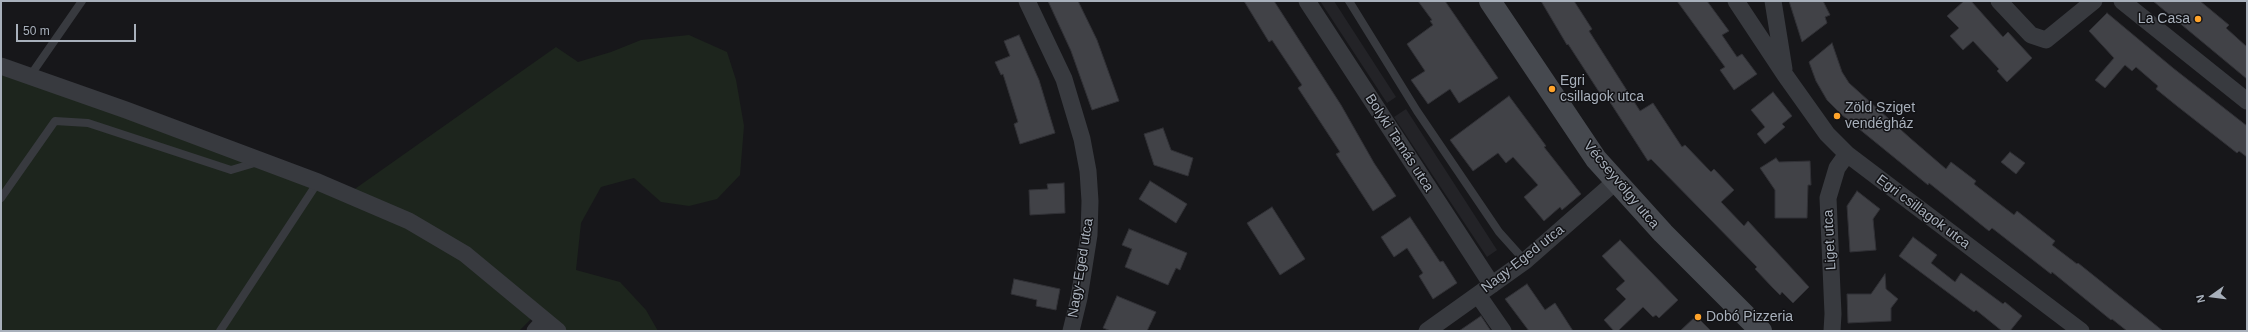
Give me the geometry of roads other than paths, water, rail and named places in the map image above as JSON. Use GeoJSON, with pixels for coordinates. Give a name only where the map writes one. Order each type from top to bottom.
{"type":"FeatureCollection","features":[{"type":"Feature","properties":{"kind":"main road","name":"Vécseyvölgy utca"},"geometry":{"type":"LineString","coordinates":[[1490,1],[1596,159],[1615,182],[1663,233],[1761,331]]}},
{"type":"Feature","properties":{"kind":"street","name":"Nagy-Eged utca"},"geometry":{"type":"LineString","coordinates":[[1027,1],[1064,79],[1082,139],[1088,171],[1090,201],[1089,235],[1079,298],[1071,331]]}},
{"type":"Feature","properties":{"kind":"street","name":"Bolyki Tamás utca"},"geometry":{"type":"LineString","coordinates":[[1307,1],[1492,285]]}},
{"type":"Feature","properties":{"kind":"street","name":"Egri csillagok utca"},"geometry":{"type":"LineString","coordinates":[[1736,1],[1785,75],[1827,134],[1847,154],[2081,331]]}},
{"type":"Feature","properties":{"kind":"street","name":"Egri csillagok utca"},"geometry":{"type":"LineString","coordinates":[[1773,1],[1785,75]]}},
{"type":"Feature","properties":{"kind":"street"},"geometry":{"type":"LineString","coordinates":[[2000,1],[2031,35],[2046,40],[2094,1]]}},
{"type":"Feature","properties":{"kind":"street"},"geometry":{"type":"LineString","coordinates":[[2122,1],[2247,101]]}},
{"type":"Feature","properties":{"kind":"street"},"geometry":{"type":"LineString","coordinates":[[1,66],[126,110],[318,182],[409,221],[465,254],[540,326],[558,331]]}},
{"type":"Feature","properties":{"kind":"street","name":"Liget utca"},"geometry":{"type":"LineString","coordinates":[[1832,331],[1834,314],[1828,198],[1836,168],[1847,154]]}},
{"type":"Feature","properties":{"kind":"street","name":"Nagy-Eged utca"},"geometry":{"type":"LineString","coordinates":[[1426,331],[1525,261],[1615,182]]}},
{"type":"Feature","properties":{"kind":"street"},"geometry":{"type":"LineString","coordinates":[[1478,295],[1504,331]]}},
{"type":"Feature","properties":{"kind":"lane"},"geometry":{"type":"LineString","coordinates":[[30,76],[82,1]]}},
{"type":"Feature","properties":{"kind":"lane"},"geometry":{"type":"LineString","coordinates":[[1349,1],[1434,137],[1499,232],[1525,261]]}},
{"type":"Feature","properties":{"kind":"lane"},"geometry":{"type":"LineString","coordinates":[[1,198],[56,121],[88,123],[231,170],[261,161]]}},
{"type":"Feature","properties":{"kind":"lane"},"geometry":{"type":"LineString","coordinates":[[220,331],[318,182]]}},
{"type":"Feature","properties":{"kind":"place","name":"La Casa"},"geometry":{"type":"Point","coordinates":[2198,19]}},
{"type":"Feature","properties":{"kind":"place","name":"Egri csillagok utca"},"geometry":{"type":"Point","coordinates":[1552,89]}},
{"type":"Feature","properties":{"kind":"place","name":"Zöld Sziget vendégház"},"geometry":{"type":"Point","coordinates":[1837,116]}},
{"type":"Feature","properties":{"kind":"place","name":"Dobó Pizzeria"},"geometry":{"type":"Point","coordinates":[1698,317]}}]}
